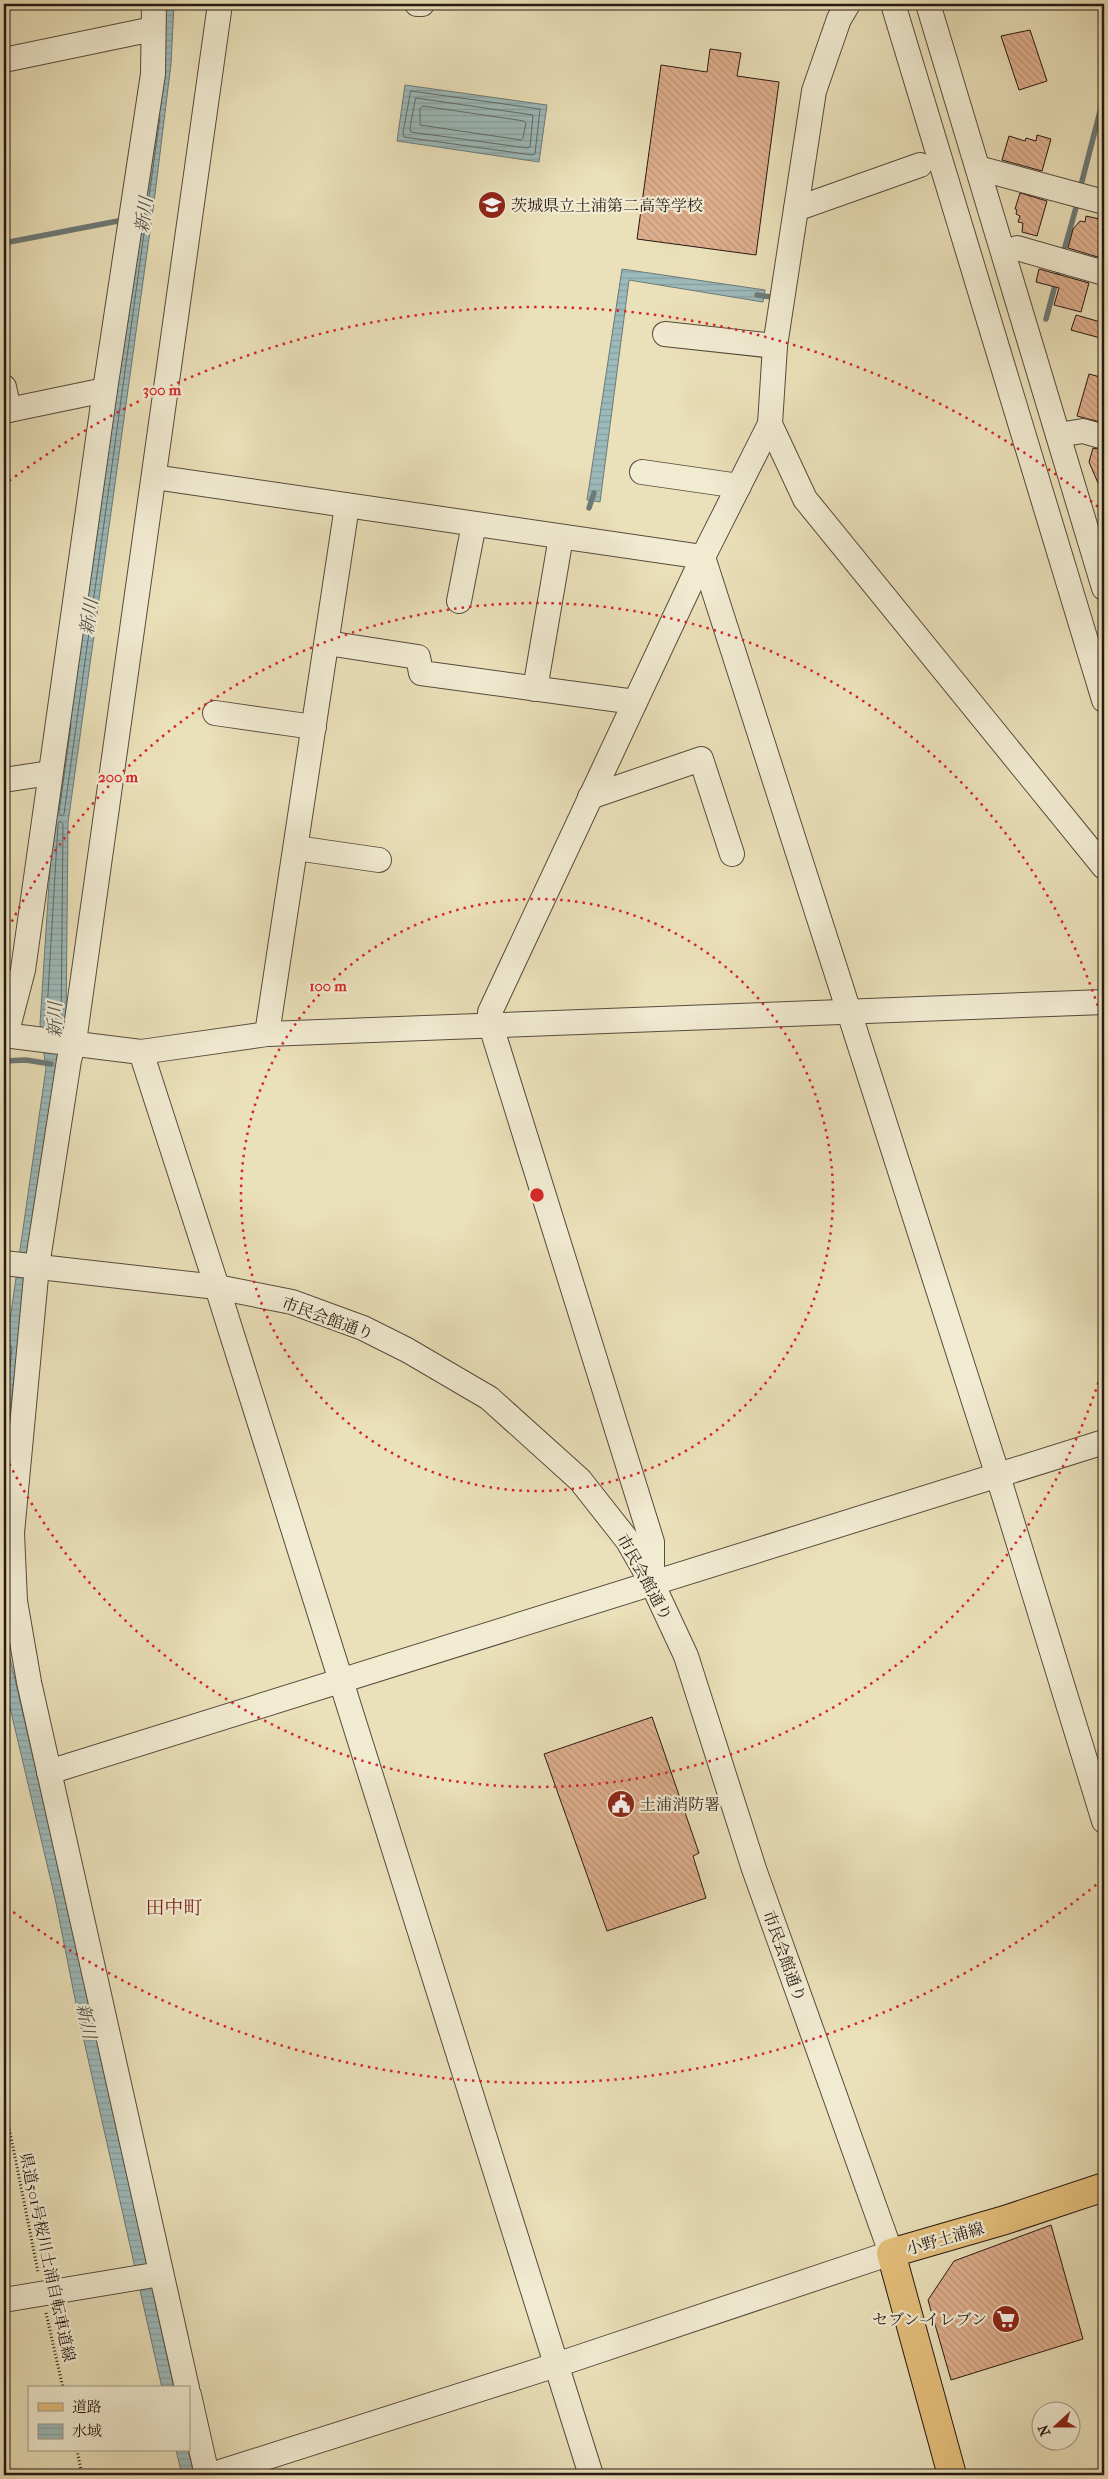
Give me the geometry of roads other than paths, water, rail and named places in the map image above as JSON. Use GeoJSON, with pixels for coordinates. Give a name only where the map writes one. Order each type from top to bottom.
{"type":"FeatureCollection","features":[{"type":"Feature","properties":{"kind":"main road","name":"小野土浦線"},"geometry":{"type":"LineString","coordinates":[[952,2475],[891,2254],[1005,2220],[1104,2187]]}},
{"type":"Feature","properties":{"kind":"street"},"geometry":{"type":"LineString","coordinates":[[154,4],[153,74],[104,390],[23,970],[12,1035],[141,1052],[267,1034],[1104,1002]]}},
{"type":"Feature","properties":{"kind":"street"},"geometry":{"type":"LineString","coordinates":[[186,2386],[145,2276],[49,1772],[28,1682],[15,1601],[12,1533],[37,1266],[154,477],[220,4]]}},
{"type":"Feature","properties":{"kind":"street"},"geometry":{"type":"LineString","coordinates":[[417,4],[422,4]]}},
{"type":"Feature","properties":{"kind":"street"},"geometry":{"type":"LineString","coordinates":[[652,1583],[652,1542],[491,1026],[490,1012],[703,558],[770,424],[775,346],[814,91],[839,19],[848,4]]}},
{"type":"Feature","properties":{"kind":"street"},"geometry":{"type":"LineString","coordinates":[[893,4],[1104,700]]}},
{"type":"Feature","properties":{"kind":"street"},"geometry":{"type":"LineString","coordinates":[[928,4],[1104,588]]}},
{"type":"Feature","properties":{"kind":"street"},"geometry":{"type":"LineString","coordinates":[[4,60],[153,29]]}},
{"type":"Feature","properties":{"kind":"street"},"geometry":{"type":"LineString","coordinates":[[796,209],[920,165]]}},
{"type":"Feature","properties":{"kind":"street"},"geometry":{"type":"LineString","coordinates":[[978,168],[1104,202]]}},
{"type":"Feature","properties":{"kind":"street"},"geometry":{"type":"LineString","coordinates":[[1018,248],[1104,273]]}},
{"type":"Feature","properties":{"kind":"street"},"geometry":{"type":"LineString","coordinates":[[665,334],[775,346]]}},
{"type":"Feature","properties":{"kind":"street"},"geometry":{"type":"LineString","coordinates":[[4,387],[6,411],[104,390]]}},
{"type":"Feature","properties":{"kind":"street"},"geometry":{"type":"LineString","coordinates":[[770,424],[805,499],[1104,867]]}},
{"type":"Feature","properties":{"kind":"street"},"geometry":{"type":"LineString","coordinates":[[1058,434],[1083,431],[1104,437]]}},
{"type":"Feature","properties":{"kind":"street"},"geometry":{"type":"LineString","coordinates":[[642,472],[739,486]]}},
{"type":"Feature","properties":{"kind":"street"},"geometry":{"type":"LineString","coordinates":[[154,477],[703,558]]}},
{"type":"Feature","properties":{"kind":"street"},"geometry":{"type":"LineString","coordinates":[[267,1034],[347,506]]}},
{"type":"Feature","properties":{"kind":"street"},"geometry":{"type":"LineString","coordinates":[[459,601],[474,524]]}},
{"type":"Feature","properties":{"kind":"street"},"geometry":{"type":"LineString","coordinates":[[535,689],[561,537]]}},
{"type":"Feature","properties":{"kind":"street"},"geometry":{"type":"LineString","coordinates":[[703,558],[998,1476],[1104,1821]]}},
{"type":"Feature","properties":{"kind":"street"},"geometry":{"type":"LineString","coordinates":[[327,643],[418,657],[421,673],[635,702]]}},
{"type":"Feature","properties":{"kind":"street"},"geometry":{"type":"LineString","coordinates":[[215,713],[314,727]]}},
{"type":"Feature","properties":{"kind":"street"},"geometry":{"type":"LineString","coordinates":[[590,797],[701,760],[732,854]]}},
{"type":"Feature","properties":{"kind":"street"},"geometry":{"type":"LineString","coordinates":[[4,780],[50,773]]}},
{"type":"Feature","properties":{"kind":"street"},"geometry":{"type":"LineString","coordinates":[[296,848],[379,860]]}},
{"type":"Feature","properties":{"kind":"street"},"geometry":{"type":"LineString","coordinates":[[141,1052],[217,1287],[591,2475]]}},
{"type":"Feature","properties":{"kind":"street","name":"市民会館通り"},"geometry":{"type":"LineString","coordinates":[[4,1263],[217,1287],[292,1302],[363,1328],[407,1350],[489,1398],[580,1480],[628,1541],[652,1583],[686,1656],[754,1869],[891,2254]]}},
{"type":"Feature","properties":{"kind":"street"},"geometry":{"type":"LineString","coordinates":[[49,1772],[1104,1442]]}},
{"type":"Feature","properties":{"kind":"street"},"geometry":{"type":"LineString","coordinates":[[211,2475],[556,2365],[891,2254]]}},
{"type":"Feature","properties":{"kind":"street"},"geometry":{"type":"LineString","coordinates":[[4,2300],[42,2292],[145,2276]]}},
{"type":"Feature","properties":{"kind":"street"},"geometry":{"type":"LineString","coordinates":[[190,2399],[207,2475]]}},
{"type":"Feature","properties":{"kind":"water","name":"新川"},"geometry":{"type":"Polygon","coordinates":[[[160,4],[174,4],[171,64],[154,202],[68,823],[66,1030],[20,1327],[4,1465],[4,1362],[46,1068],[40,1024],[53,821],[160,4]]]}},
{"type":"Feature","properties":{"kind":"water"},"geometry":{"type":"Polygon","coordinates":[[[405,85],[547,105],[539,162],[397,141],[405,85]]]}},
{"type":"Feature","properties":{"kind":"water"},"geometry":{"type":"Polygon","coordinates":[[[622,269],[765,290],[763,302],[629,280],[600,502],[587,500],[622,269]]]}},
{"type":"Feature","properties":{"kind":"water","name":"新川"},"geometry":{"type":"Polygon","coordinates":[[[4,1619],[10,1658],[86,1986],[174,2386],[162,2386],[78,2014],[55,1898],[4,1682],[4,1619]]]}},
{"type":"Feature","properties":{"kind":"water"},"geometry":{"type":"Polygon","coordinates":[[[176,2452],[188,2452],[194,2475],[182,2475],[176,2452]]]}},
{"type":"Feature","properties":{"kind":"waterway"},"geometry":{"type":"LineString","coordinates":[[1081,185],[1104,96]]}},
{"type":"Feature","properties":{"kind":"waterway"},"geometry":{"type":"LineString","coordinates":[[1063,254],[1077,204]]}},
{"type":"Feature","properties":{"kind":"waterway"},"geometry":{"type":"LineString","coordinates":[[4,243],[118,221]]}},
{"type":"Feature","properties":{"kind":"waterway"},"geometry":{"type":"LineString","coordinates":[[1046,319],[1060,267]]}},
{"type":"Feature","properties":{"kind":"waterway"},"geometry":{"type":"LineString","coordinates":[[757,295],[772,297]]}},
{"type":"Feature","properties":{"kind":"waterway"},"geometry":{"type":"LineString","coordinates":[[589,508],[594,493]]}},
{"type":"Feature","properties":{"kind":"waterway"},"geometry":{"type":"LineString","coordinates":[[4,1061],[26,1060],[51,1064]]}},
{"type":"Feature","properties":{"kind":"place","name":"茨城県立土浦第二高等学校"},"geometry":{"type":"Point","coordinates":[492,205]}},
{"type":"Feature","properties":{"kind":"place","name":"土浦消防署"},"geometry":{"type":"Point","coordinates":[621,1804]}},
{"type":"Feature","properties":{"kind":"place","name":"セブン-イレブン"},"geometry":{"type":"Point","coordinates":[1006,2319]}},
{"type":"Feature","properties":{"kind":"district","name":"田中町"},"geometry":{"type":"Point","coordinates":[174,1907]}}]}
